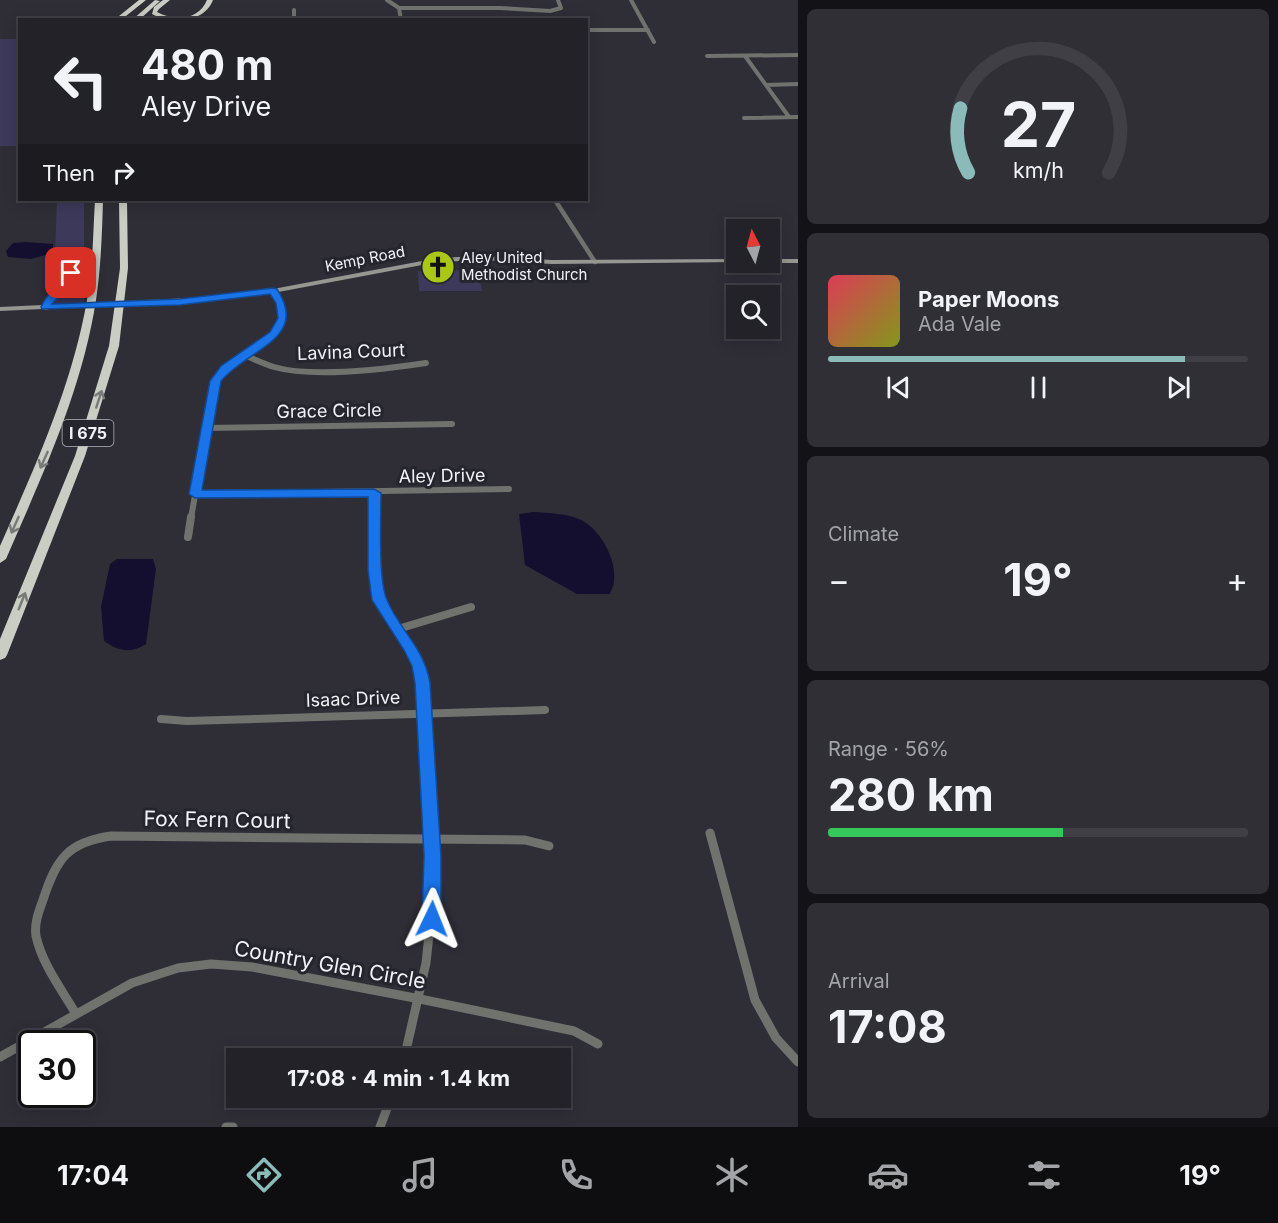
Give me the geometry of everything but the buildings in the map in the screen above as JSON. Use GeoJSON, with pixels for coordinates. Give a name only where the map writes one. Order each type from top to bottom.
{"type":"FeatureCollection","features":[{"type":"Feature","properties":{"kind":"highway"},"geometry":{"type":"LineString","coordinates":[[113,18],[134,0]]}},
{"type":"Feature","properties":{"kind":"highway"},"geometry":{"type":"LineString","coordinates":[[120,18],[142,0]]}},
{"type":"Feature","properties":{"kind":"highway"},"geometry":{"type":"LineString","coordinates":[[137,18],[159,0]]}},
{"type":"Feature","properties":{"kind":"highway"},"geometry":{"type":"LineString","coordinates":[[167,0],[156,8],[154,13],[168,18]]}},
{"type":"Feature","properties":{"kind":"highway"},"geometry":{"type":"LineString","coordinates":[[181,18],[202,14],[207,10],[210,0]]}},
{"type":"Feature","properties":{"kind":"highway"},"geometry":{"type":"LineString","coordinates":[[215,9],[217,0]]}},
{"type":"Feature","properties":{"kind":"highway","name":"I 675"},"geometry":{"type":"LineString","coordinates":[[0,559],[52,441],[77,365],[90,312],[99,201]]}},
{"type":"Feature","properties":{"kind":"highway","name":"I 675"},"geometry":{"type":"LineString","coordinates":[[0,655],[80,456],[111,356],[124,268],[123,201]]}},
{"type":"Feature","properties":{"kind":"main road","name":"Kemp Road"},"geometry":{"type":"LineString","coordinates":[[0,309],[211,299],[273,291],[431,260],[482,258],[595,262],[726,261]]}},
{"type":"Feature","properties":{"kind":"main road"},"geometry":{"type":"LineString","coordinates":[[780,261],[798,261]]}},
{"type":"Feature","properties":{"kind":"street"},"geometry":{"type":"LineString","coordinates":[[387,0],[399,8],[500,8],[549,11],[561,8],[558,0]]}},
{"type":"Feature","properties":{"kind":"street"},"geometry":{"type":"LineString","coordinates":[[631,0],[654,42]]}},
{"type":"Feature","properties":{"kind":"street"},"geometry":{"type":"LineString","coordinates":[[399,8],[401,18]]}},
{"type":"Feature","properties":{"kind":"street"},"geometry":{"type":"LineString","coordinates":[[294,10],[294,18]]}},
{"type":"Feature","properties":{"kind":"street"},"geometry":{"type":"LineString","coordinates":[[588,30],[648,30]]}},
{"type":"Feature","properties":{"kind":"street"},"geometry":{"type":"LineString","coordinates":[[707,56],[798,55]]}},
{"type":"Feature","properties":{"kind":"street"},"geometry":{"type":"LineString","coordinates":[[746,56],[789,117]]}},
{"type":"Feature","properties":{"kind":"street"},"geometry":{"type":"LineString","coordinates":[[766,85],[798,84]]}},
{"type":"Feature","properties":{"kind":"street"},"geometry":{"type":"LineString","coordinates":[[744,118],[798,117]]}},
{"type":"Feature","properties":{"kind":"street"},"geometry":{"type":"LineString","coordinates":[[556,201],[595,262]]}},
{"type":"Feature","properties":{"kind":"street"},"geometry":{"type":"LineString","coordinates":[[46,307],[49,299],[66,284],[76,262]]}},
{"type":"Feature","properties":{"kind":"street"},"geometry":{"type":"LineString","coordinates":[[188,537],[215,381],[225,369],[265,342],[280,326],[283,310],[273,291]]}},
{"type":"Feature","properties":{"kind":"street","name":"Lavina Court"},"geometry":{"type":"LineString","coordinates":[[244,355],[273,367],[295,371],[384,369],[426,363]]}},
{"type":"Feature","properties":{"kind":"street","name":"Grace Circle"},"geometry":{"type":"LineString","coordinates":[[206,428],[452,424]]}},
{"type":"Feature","properties":{"kind":"street","name":"Aley Drive"},"geometry":{"type":"LineString","coordinates":[[195,494],[374,493],[509,489]]}},
{"type":"Feature","properties":{"kind":"street"},"geometry":{"type":"LineString","coordinates":[[374,493],[376,586],[379,600],[420,666],[424,712],[431,841],[432,919],[420,999],[407,1048]]}},
{"type":"Feature","properties":{"kind":"street"},"geometry":{"type":"LineString","coordinates":[[398,629],[471,607]]}},
{"type":"Feature","properties":{"kind":"street","name":"Isaac Drive"},"geometry":{"type":"LineString","coordinates":[[162,718],[187,721],[545,710]]}},
{"type":"Feature","properties":{"kind":"street"},"geometry":{"type":"LineString","coordinates":[[710,833],[755,1000],[776,1038],[798,1062]]}},
{"type":"Feature","properties":{"kind":"street","name":"Fox Fern Court"},"geometry":{"type":"LineString","coordinates":[[76,1014],[39,945],[36,926],[50,874],[62,857],[78,844],[111,836],[431,841],[525,840],[549,846]]}},
{"type":"Feature","properties":{"kind":"street","name":"Country Glen Circle"},"geometry":{"type":"LineString","coordinates":[[0,1057],[118,990],[178,968],[211,964],[252,967],[420,999],[574,1031],[598,1044]]}},
{"type":"Feature","properties":{"kind":"street"},"geometry":{"type":"LineString","coordinates":[[380,1127],[387,1108]]}},
{"type":"Feature","properties":{"kind":"street"},"geometry":{"type":"LineString","coordinates":[[226,1127],[233,1127]]}},
{"type":"Feature","properties":{"kind":"shaded area"},"geometry":{"type":"Polygon","coordinates":[[[0,39],[18,39],[18,146],[0,146],[0,39]]]}},
{"type":"Feature","properties":{"kind":"shaded area"},"geometry":{"type":"Polygon","coordinates":[[[57,201],[84,201],[84,302],[53,305],[57,201]]]}},
{"type":"Feature","properties":{"kind":"shaded area"},"geometry":{"type":"Polygon","coordinates":[[[13,243],[53,244],[53,253],[31,259],[8,257],[6,251],[13,243]]]}},
{"type":"Feature","properties":{"kind":"shaded area"},"geometry":{"type":"Polygon","coordinates":[[[478,270],[482,291],[419,291],[418,271],[478,270]]]}},
{"type":"Feature","properties":{"kind":"shaded area"},"geometry":{"type":"Polygon","coordinates":[[[533,512],[579,519],[600,536],[613,563],[614,584],[610,594],[577,594],[525,565],[519,514],[533,512]]]}},
{"type":"Feature","properties":{"kind":"shaded area"},"geometry":{"type":"Polygon","coordinates":[[[117,559],[153,559],[156,569],[146,644],[130,650],[119,649],[104,641],[101,607],[110,564],[117,559]]]}},
{"type":"Feature","properties":{"kind":"place","name":"Aley United Methodist Church"},"geometry":{"type":"Point","coordinates":[438,267]}},
{"type":"Feature","properties":{"kind":"route"},"geometry":{"type":"LineString","coordinates":[[71,273],[66,284],[49,299],[46,307],[180,302],[273,291],[281,303],[283,318],[274,334],[225,369],[215,381],[195,494],[374,493],[375,570],[379,600],[420,666],[433,876],[432,919]]}}]}
